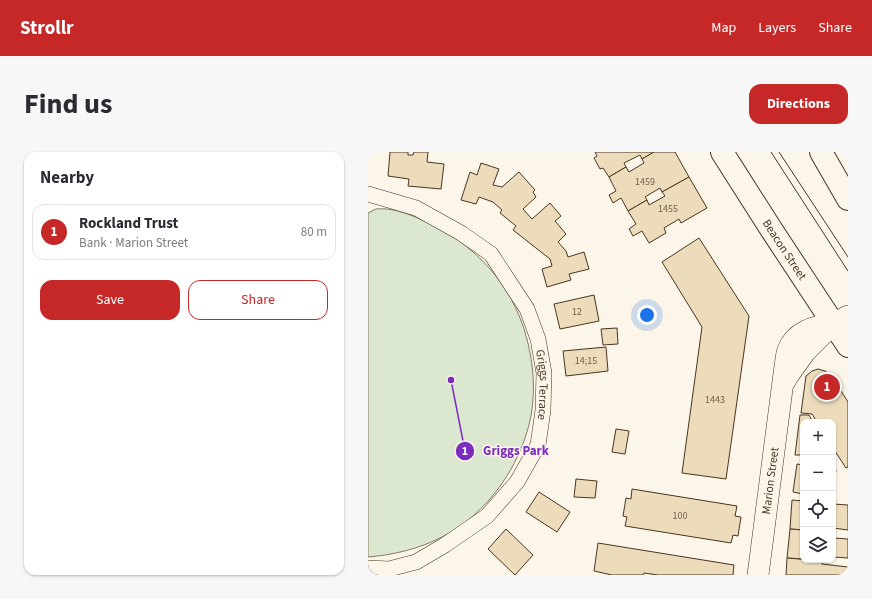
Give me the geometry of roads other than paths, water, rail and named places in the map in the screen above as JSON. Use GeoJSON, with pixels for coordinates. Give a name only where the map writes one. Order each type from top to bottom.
{"type":"FeatureCollection","features":[{"type":"Feature","properties":{"kind":"main road","name":"Beacon Street"},"geometry":{"type":"LineString","coordinates":[[722,152],[762,216],[841,320],[848,346]]}},
{"type":"Feature","properties":{"kind":"main road"},"geometry":{"type":"LineString","coordinates":[[821,152],[848,199]]}},
{"type":"Feature","properties":{"kind":"street","name":"Griggs Terrace"},"geometry":{"type":"LineString","coordinates":[[368,194],[416,208],[461,233],[491,254],[527,309],[538,339],[544,373],[543,410],[538,445],[517,482],[486,516],[445,545],[416,562],[389,569],[368,568]]}},
{"type":"Feature","properties":{"kind":"street","name":"Marion Street"},"geometry":{"type":"LineString","coordinates":[[758,575],[788,350],[794,340],[802,333],[812,328],[841,320]]}},
{"type":"Feature","properties":{"kind":"tram line"},"geometry":{"type":"LineString","coordinates":[[771,152],[848,271]]}},
{"type":"Feature","properties":{"kind":"tram line"},"geometry":{"type":"LineString","coordinates":[[779,152],[848,257]]}},
{"type":"Feature","properties":{"kind":"place","name":"Griggs Park"},"geometry":{"type":"Point","coordinates":[451,380]}},
{"type":"Feature","properties":{"kind":"place","name":"Rockland Trust"},"geometry":{"type":"Point","coordinates":[827,387]}}]}
